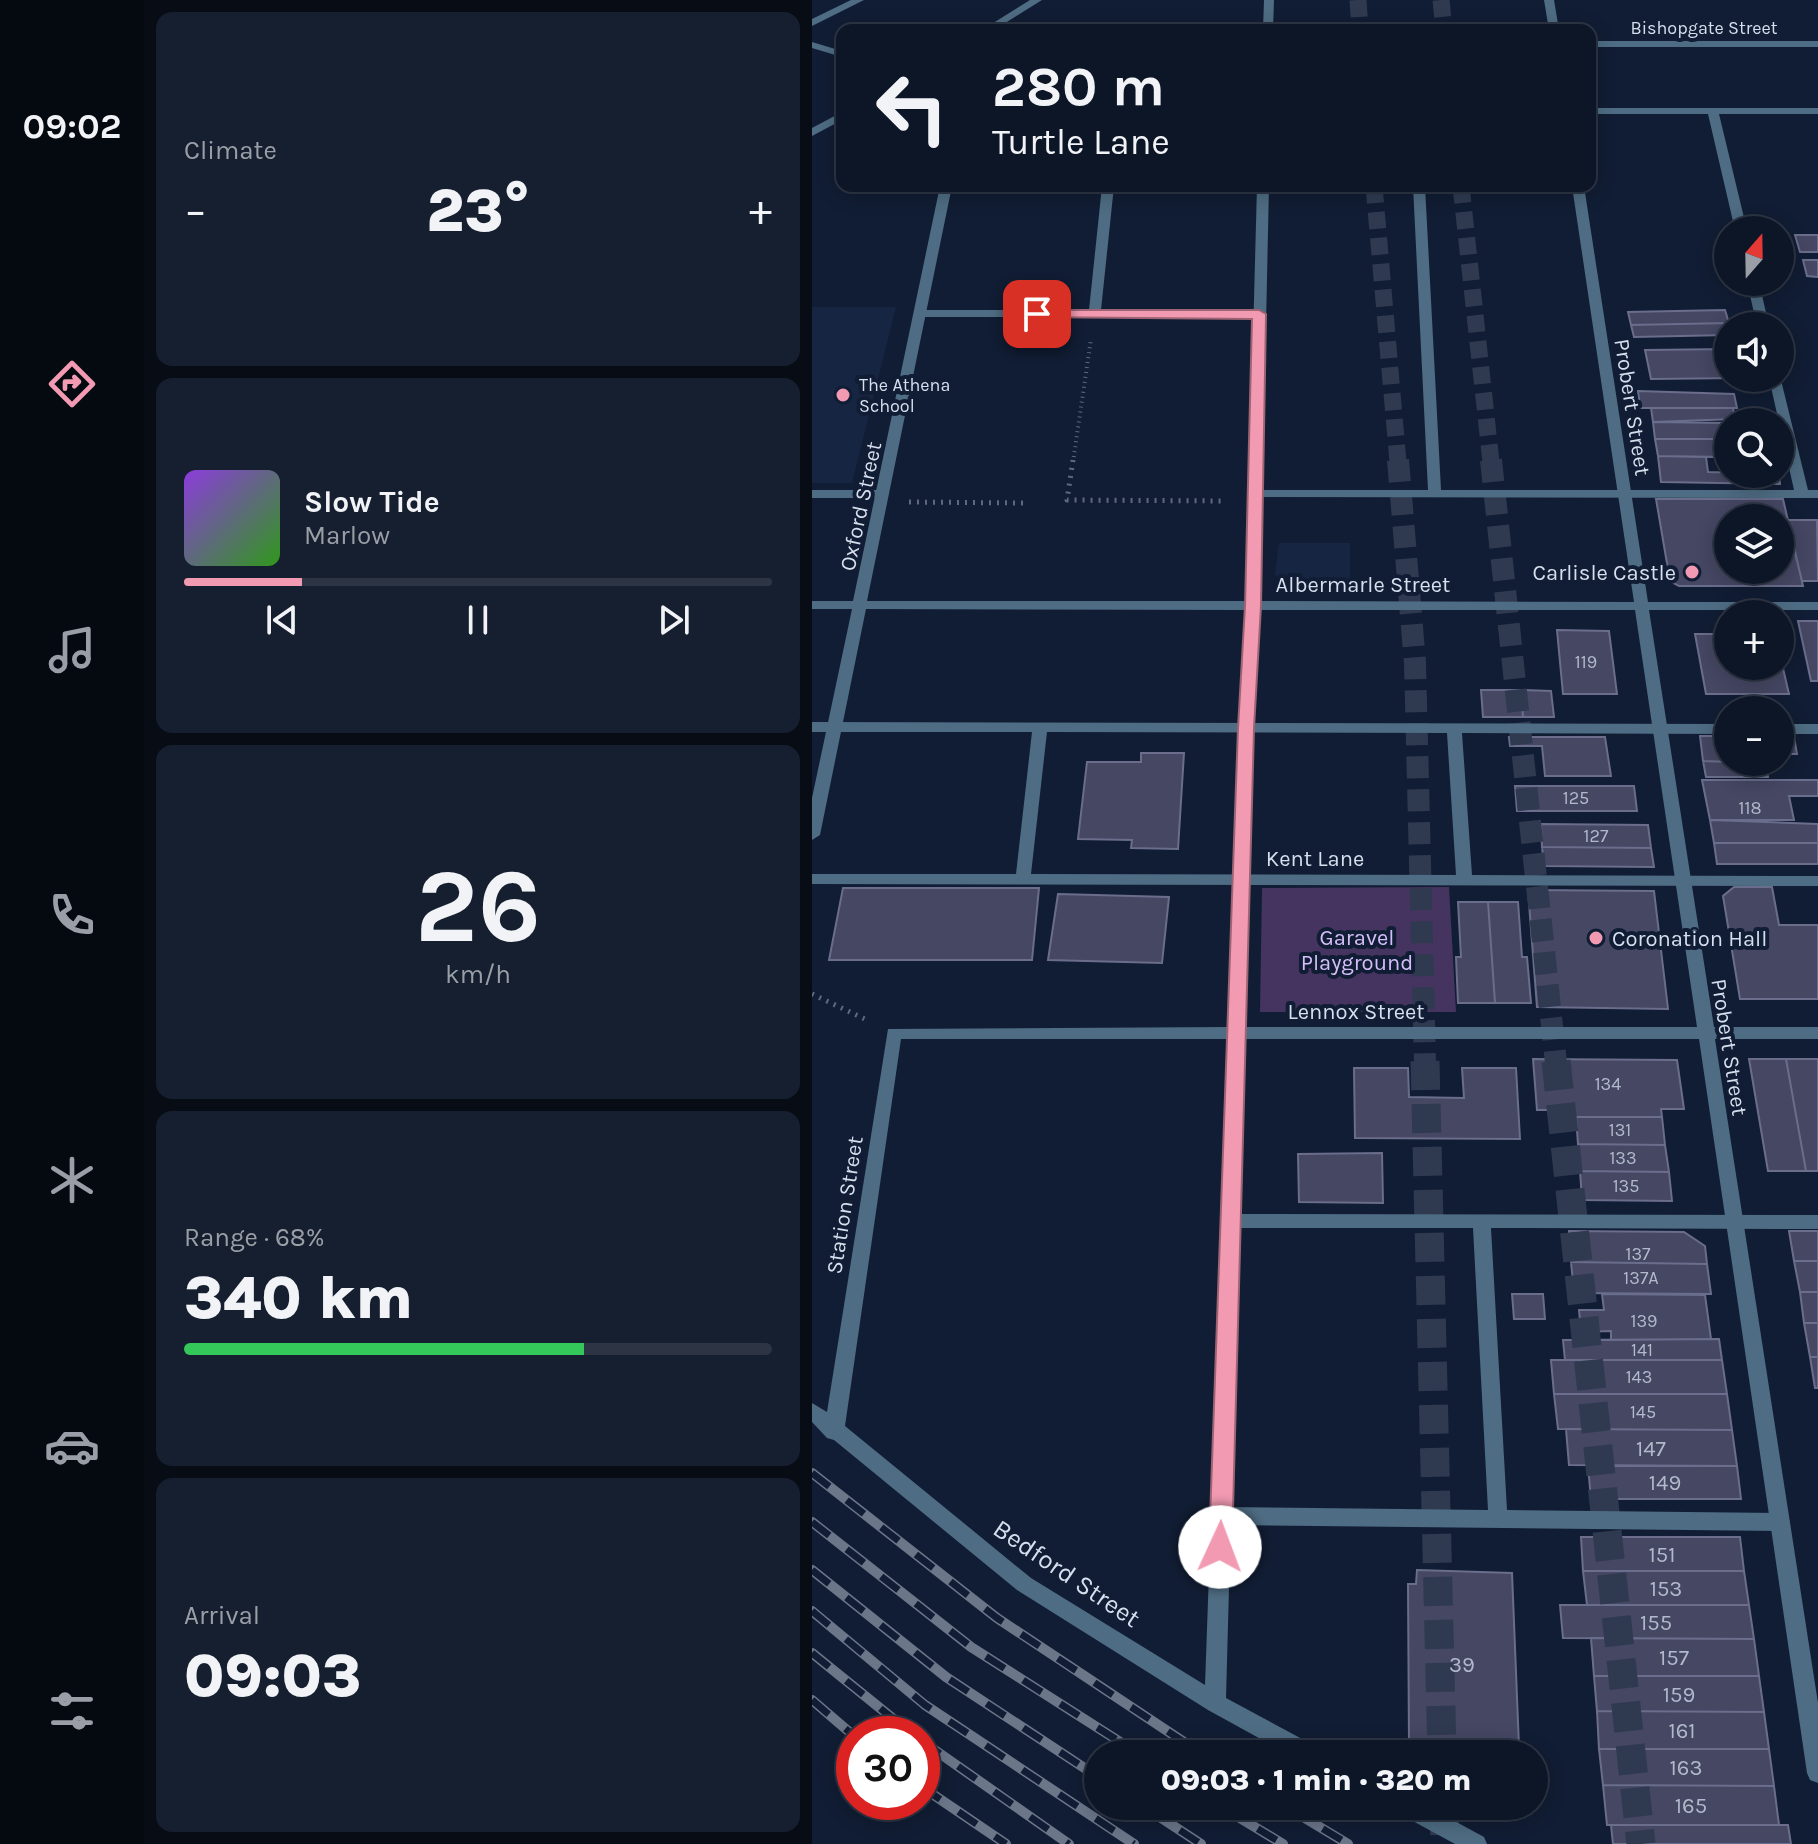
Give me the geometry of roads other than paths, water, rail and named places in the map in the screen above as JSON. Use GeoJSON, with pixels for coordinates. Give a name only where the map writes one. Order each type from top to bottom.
{"type":"FeatureCollection","features":[{"type":"Feature","properties":{"kind":"street"},"geometry":{"type":"LineString","coordinates":[[812,23],[859,0]]}},
{"type":"Feature","properties":{"kind":"street"},"geometry":{"type":"LineString","coordinates":[[997,24],[1037,0]]}},
{"type":"Feature","properties":{"kind":"street"},"geometry":{"type":"LineString","coordinates":[[1268,24],[1269,0]]}},
{"type":"Feature","properties":{"kind":"street"},"geometry":{"type":"LineString","coordinates":[[1549,0],[1553,24]]}},
{"type":"Feature","properties":{"kind":"street","name":"Bishopgate Street"},"geometry":{"type":"LineString","coordinates":[[1596,44],[1818,44]]}},
{"type":"Feature","properties":{"kind":"street"},"geometry":{"type":"LineString","coordinates":[[812,45],[836,52]]}},
{"type":"Feature","properties":{"kind":"street"},"geometry":{"type":"LineString","coordinates":[[1596,111],[1818,111]]}},
{"type":"Feature","properties":{"kind":"street"},"geometry":{"type":"LineString","coordinates":[[1713,111],[1738,216]]}},
{"type":"Feature","properties":{"kind":"street"},"geometry":{"type":"LineString","coordinates":[[812,133],[836,119]]}},
{"type":"Feature","properties":{"kind":"street","name":"Oxford Street"},"geometry":{"type":"LineString","coordinates":[[812,835],[945,192]]}},
{"type":"Feature","properties":{"kind":"street"},"geometry":{"type":"LineString","coordinates":[[1095,314],[1107,192]]}},
{"type":"Feature","properties":{"kind":"street"},"geometry":{"type":"LineString","coordinates":[[1215,1703],[1246,728],[1253,606],[1263,192]]}},
{"type":"Feature","properties":{"kind":"street"},"geometry":{"type":"LineString","coordinates":[[1419,192],[1435,493]]}},
{"type":"Feature","properties":{"kind":"street","name":"Probert Street"},"geometry":{"type":"LineString","coordinates":[[1579,192],[1818,1773]]}},
{"type":"Feature","properties":{"kind":"street"},"geometry":{"type":"LineString","coordinates":[[922,314],[1259,314]]}},
{"type":"Feature","properties":{"kind":"street"},"geometry":{"type":"LineString","coordinates":[[1778,392],[1802,494]]}},
{"type":"Feature","properties":{"kind":"street"},"geometry":{"type":"LineString","coordinates":[[1256,497],[1435,493],[1818,494]]}},
{"type":"Feature","properties":{"kind":"street"},"geometry":{"type":"LineString","coordinates":[[812,494],[881,498]]}},
{"type":"Feature","properties":{"kind":"street","name":"Albermarle Street"},"geometry":{"type":"LineString","coordinates":[[812,605],[1818,606]]}},
{"type":"Feature","properties":{"kind":"street"},"geometry":{"type":"LineString","coordinates":[[812,727],[1714,729]]}},
{"type":"Feature","properties":{"kind":"street"},"geometry":{"type":"LineString","coordinates":[[1023,879],[1040,728]]}},
{"type":"Feature","properties":{"kind":"street"},"geometry":{"type":"LineString","coordinates":[[1454,728],[1464,880]]}},
{"type":"Feature","properties":{"kind":"street"},"geometry":{"type":"LineString","coordinates":[[1794,729],[1818,729]]}},
{"type":"Feature","properties":{"kind":"street","name":"Kent Lane"},"geometry":{"type":"LineString","coordinates":[[812,879],[1818,881]]}},
{"type":"Feature","properties":{"kind":"street","name":"Lennox Street"},"geometry":{"type":"LineString","coordinates":[[894,1033],[1818,1033]]}},
{"type":"Feature","properties":{"kind":"street","name":"Station Street"},"geometry":{"type":"LineString","coordinates":[[834,1432],[894,1033]]}},
{"type":"Feature","properties":{"kind":"street"},"geometry":{"type":"LineString","coordinates":[[1230,1221],[1818,1222]]}},
{"type":"Feature","properties":{"kind":"street"},"geometry":{"type":"LineString","coordinates":[[1482,1221],[1498,1520]]}},
{"type":"Feature","properties":{"kind":"street","name":"Bedford Street"},"geometry":{"type":"LineString","coordinates":[[812,1411],[1024,1584],[1215,1703],[1283,1740]]}},
{"type":"Feature","properties":{"kind":"street"},"geometry":{"type":"LineString","coordinates":[[1221,1516],[1780,1522]]}},
{"type":"Feature","properties":{"kind":"street"},"geometry":{"type":"LineString","coordinates":[[1432,1820],[1476,1844]]}},
{"type":"Feature","properties":{"kind":"tunnel"},"geometry":{"type":"LineString","coordinates":[[1358,0],[1360,24]]}},
{"type":"Feature","properties":{"kind":"tunnel"},"geometry":{"type":"LineString","coordinates":[[1441,0],[1443,24]]}},
{"type":"Feature","properties":{"kind":"tunnel"},"geometry":{"type":"LineString","coordinates":[[1375,192],[1398,462]]}},
{"type":"Feature","properties":{"kind":"tunnel"},"geometry":{"type":"LineString","coordinates":[[1462,192],[1491,462]]}},
{"type":"Feature","properties":{"kind":"tunnel"},"geometry":{"type":"LineString","coordinates":[[1398,460],[1415,663],[1425,1063]]}},
{"type":"Feature","properties":{"kind":"tunnel"},"geometry":{"type":"LineString","coordinates":[[1491,460],[1556,1063]]}},
{"type":"Feature","properties":{"kind":"tunnel"},"geometry":{"type":"LineString","coordinates":[[1425,1061],[1442,1740]]}},
{"type":"Feature","properties":{"kind":"tunnel"},"geometry":{"type":"LineString","coordinates":[[1556,1061],[1641,1844]]}},
{"type":"Feature","properties":{"kind":"tunnel"},"geometry":{"type":"LineString","coordinates":[[1444,1820],[1445,1844]]}},
{"type":"Feature","properties":{"kind":"railway"},"geometry":{"type":"LineString","coordinates":[[812,1473],[997,1618],[1181,1740]]}},
{"type":"Feature","properties":{"kind":"railway"},"geometry":{"type":"LineString","coordinates":[[812,1522],[971,1647],[1117,1740]]}},
{"type":"Feature","properties":{"kind":"railway"},"geometry":{"type":"LineString","coordinates":[[812,1570],[946,1677],[1084,1768]]}},
{"type":"Feature","properties":{"kind":"railway"},"geometry":{"type":"LineString","coordinates":[[812,1611],[925,1705],[1134,1844]]}},
{"type":"Feature","properties":{"kind":"railway"},"geometry":{"type":"LineString","coordinates":[[812,1653],[890,1716]]}},
{"type":"Feature","properties":{"kind":"railway"},"geometry":{"type":"LineString","coordinates":[[812,1700],[836,1721]]}},
{"type":"Feature","properties":{"kind":"railway"},"geometry":{"type":"LineString","coordinates":[[940,1754],[1069,1844]]}},
{"type":"Feature","properties":{"kind":"railway"},"geometry":{"type":"LineString","coordinates":[[940,1799],[1006,1844]]}},
{"type":"Feature","properties":{"kind":"railway"},"geometry":{"type":"LineString","coordinates":[[1164,1820],[1201,1844]]}},
{"type":"Feature","properties":{"kind":"railway"},"geometry":{"type":"LineString","coordinates":[[1243,1820],[1283,1844]]}},
{"type":"Feature","properties":{"kind":"railway"},"geometry":{"type":"LineString","coordinates":[[1308,1820],[1348,1844]]}},
{"type":"Feature","properties":{"kind":"place","name":"The Athena School"},"geometry":{"type":"Point","coordinates":[843,395]}},
{"type":"Feature","properties":{"kind":"place","name":"Carlisle Castle"},"geometry":{"type":"Point","coordinates":[1692,572]}},
{"type":"Feature","properties":{"kind":"place","name":"Coronation Hall"},"geometry":{"type":"Point","coordinates":[1596,938]}},
{"type":"Feature","properties":{"kind":"park label","name":"Garavel Playground"},"geometry":{"type":"Point","coordinates":[1357,950]}}]}
